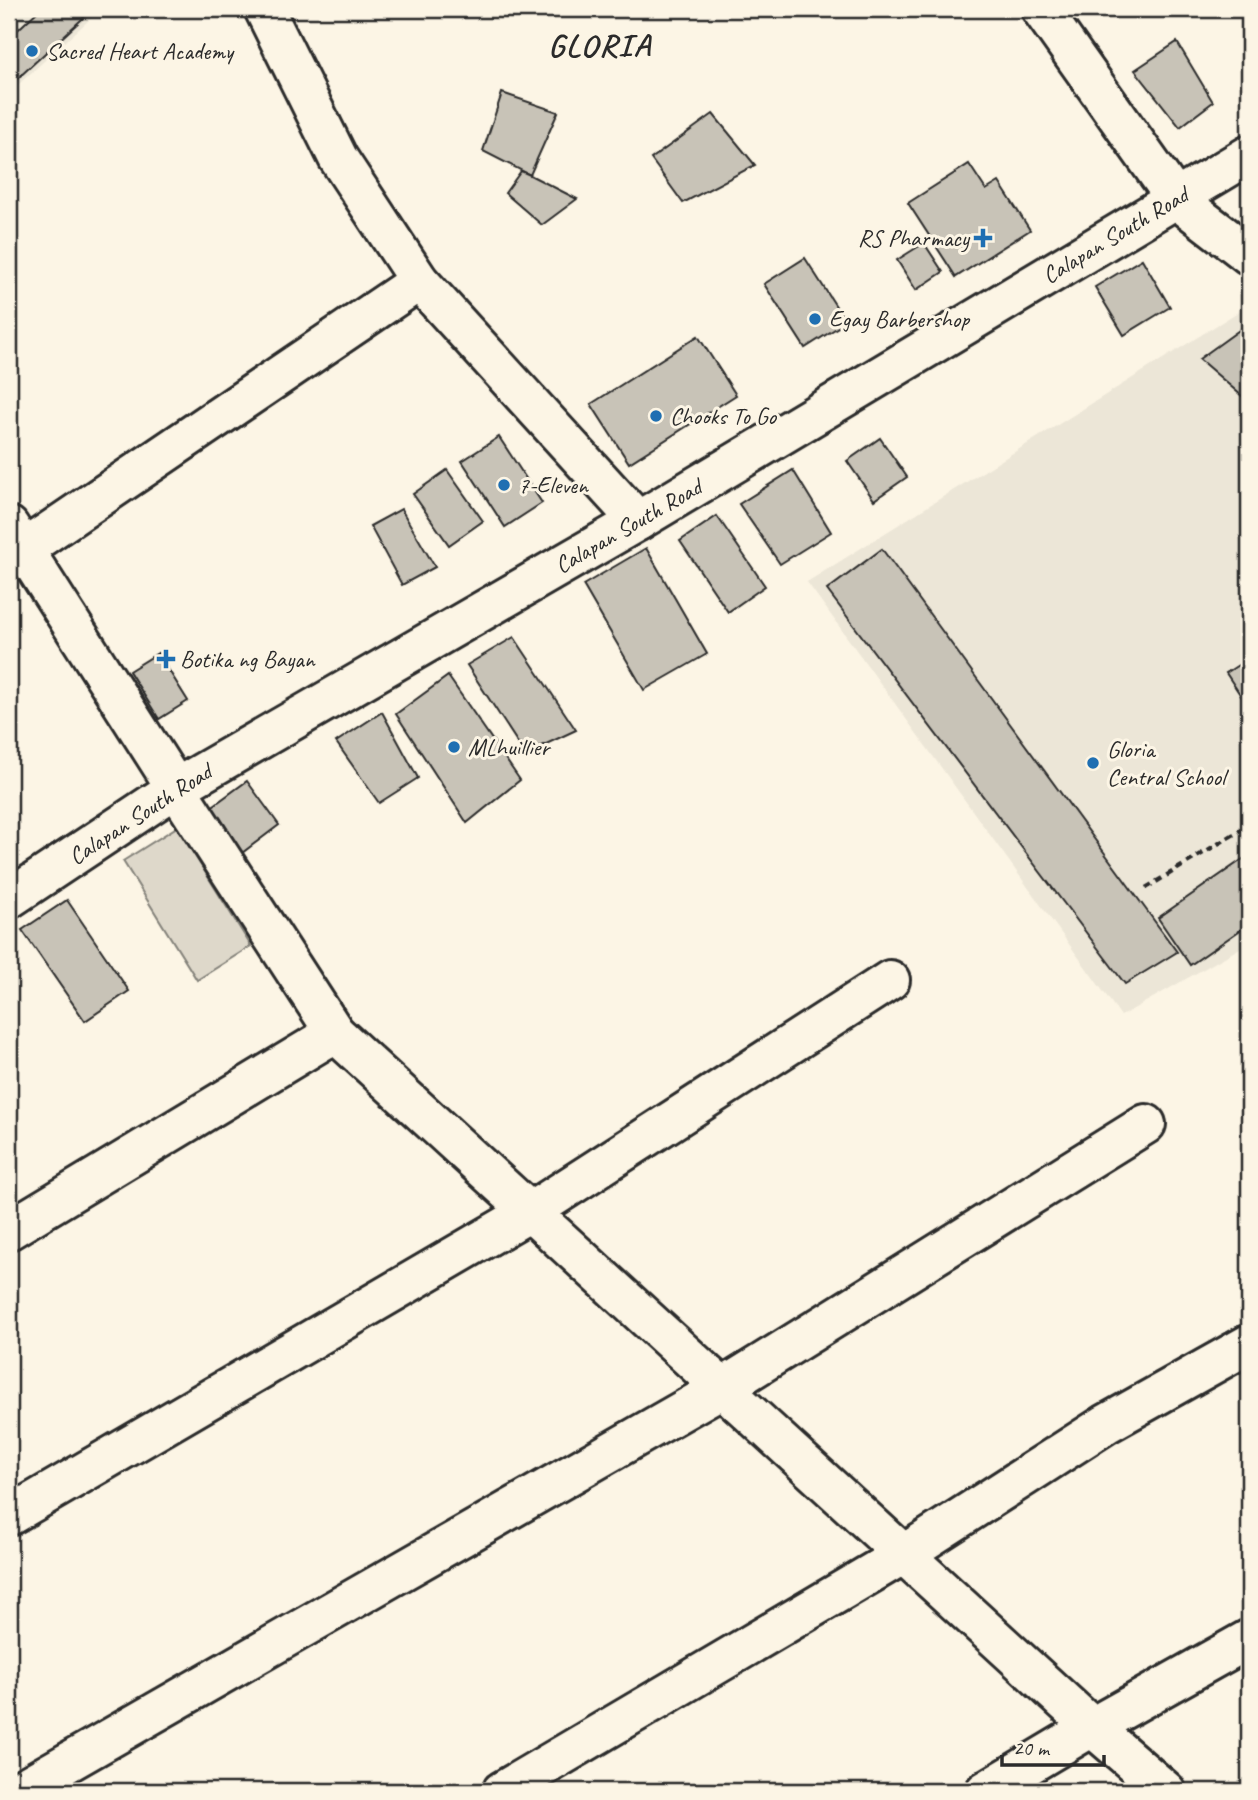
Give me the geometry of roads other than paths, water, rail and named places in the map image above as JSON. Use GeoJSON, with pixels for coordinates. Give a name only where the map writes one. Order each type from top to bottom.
{"type":"FeatureCollection","features":[{"type":"Feature","properties":{"kind":"main road"},"geometry":{"type":"LineString","coordinates":[[264,9],[338,158],[418,281],[638,521]]}},
{"type":"Feature","properties":{"kind":"main road"},"geometry":{"type":"LineString","coordinates":[[1041,9],[1175,198],[1249,255]]}},
{"type":"Feature","properties":{"kind":"main road","name":"Calapan South Road"},"geometry":{"type":"LineString","coordinates":[[9,899],[176,788],[638,521],[1249,155]]}},
{"type":"Feature","properties":{"kind":"main road"},"geometry":{"type":"LineString","coordinates":[[418,281],[13,545],[335,1032],[1092,1727],[1166,1791]]}},
{"type":"Feature","properties":{"kind":"main road"},"geometry":{"type":"LineString","coordinates":[[9,1516],[530,1212],[890,981]]}},
{"type":"Feature","properties":{"kind":"main road"},"geometry":{"type":"LineString","coordinates":[[9,1230],[335,1032]]}},
{"type":"Feature","properties":{"kind":"main road"},"geometry":{"type":"LineString","coordinates":[[18,1791],[722,1388],[1146,1124]]}},
{"type":"Feature","properties":{"kind":"main road"},"geometry":{"type":"LineString","coordinates":[[502,1791],[904,1554],[1106,1424],[1249,1344]]}},
{"type":"Feature","properties":{"kind":"main road"},"geometry":{"type":"LineString","coordinates":[[985,1791],[1249,1639]]}},
{"type":"Feature","properties":{"kind":"place","name":"Sacred Heart Academy"},"geometry":{"type":"Point","coordinates":[32,51]}},
{"type":"Feature","properties":{"kind":"place","name":"RS Pharmacy"},"geometry":{"type":"Point","coordinates":[983,238]}},
{"type":"Feature","properties":{"kind":"place","name":"Egay Barbershop"},"geometry":{"type":"Point","coordinates":[815,319]}},
{"type":"Feature","properties":{"kind":"place","name":"Chooks To Go"},"geometry":{"type":"Point","coordinates":[656,416]}},
{"type":"Feature","properties":{"kind":"place","name":"7-Eleven"},"geometry":{"type":"Point","coordinates":[504,485]}},
{"type":"Feature","properties":{"kind":"place","name":"Botika ng Bayan"},"geometry":{"type":"Point","coordinates":[166,659]}},
{"type":"Feature","properties":{"kind":"place","name":"MLhuillier"},"geometry":{"type":"Point","coordinates":[454,747]}},
{"type":"Feature","properties":{"kind":"place","name":"Gloria Central School"},"geometry":{"type":"Point","coordinates":[1093,763]}},
{"type":"Feature","properties":{"kind":"district","name":"GLORIA"},"geometry":{"type":"Point","coordinates":[600,45]}}]}
